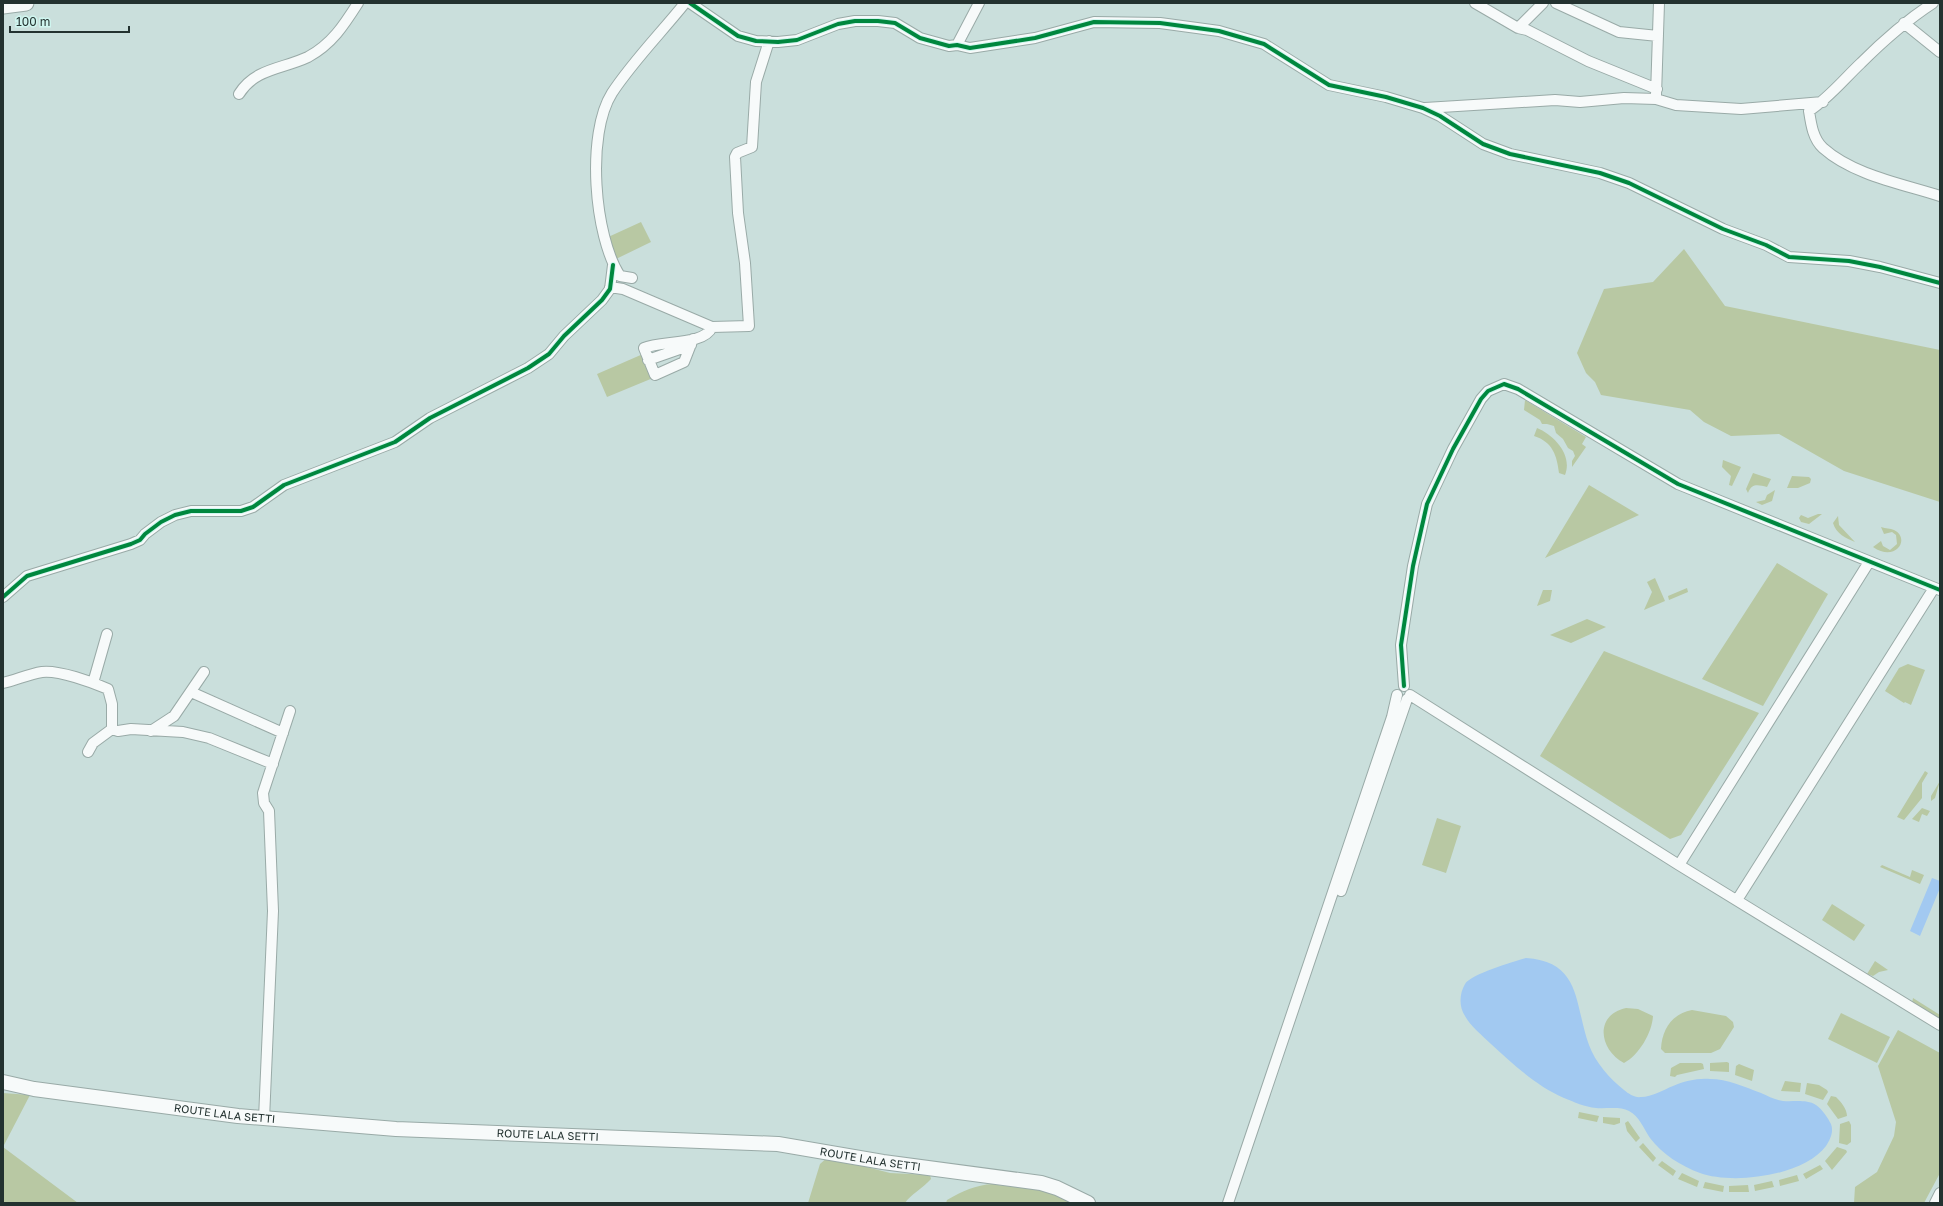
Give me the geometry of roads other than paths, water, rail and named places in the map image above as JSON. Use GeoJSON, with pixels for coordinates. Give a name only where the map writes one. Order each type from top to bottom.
{"type":"FeatureCollection","features":[{"type":"Feature","properties":{"kind":"main road"},"geometry":{"type":"LineString","coordinates":[[3,6],[26,3]]}},
{"type":"Feature","properties":{"kind":"main road","name":"ROUTE LALA SETTI"},"geometry":{"type":"LineString","coordinates":[[3,1082],[34,1089],[264,1119],[396,1129],[778,1144],[941,1170],[1042,1183],[1088,1203]]}},
{"type":"Feature","properties":{"kind":"street"},"geometry":{"type":"LineString","coordinates":[[239,94],[246,84],[260,74],[300,60],[322,48],[341,30],[358,3]]}},
{"type":"Feature","properties":{"kind":"street"},"geometry":{"type":"LineString","coordinates":[[632,278],[620,276],[613,264],[600,223],[596,178],[597,152],[602,119],[611,94],[650,44],[685,3]]}},
{"type":"Feature","properties":{"kind":"street"},"geometry":{"type":"LineString","coordinates":[[690,3],[738,36],[756,41],[797,40],[838,24],[878,21],[895,23],[920,38],[949,46],[957,45],[970,48],[1035,38],[1094,22],[1160,24],[1219,31],[1264,44],[1329,85],[1379,95],[1423,108],[1440,116],[1483,144],[1510,154],[1600,173],[1629,183],[1723,229],[1766,245],[1789,257],[1849,261],[1880,267],[1940,283]]}},
{"type":"Feature","properties":{"kind":"street"},"geometry":{"type":"LineString","coordinates":[[957,45],[979,3]]}},
{"type":"Feature","properties":{"kind":"street"},"geometry":{"type":"LineString","coordinates":[[1474,3],[1518,28],[1527,30],[1588,61],[1657,89]]}},
{"type":"Feature","properties":{"kind":"street"},"geometry":{"type":"LineString","coordinates":[[1518,28],[1543,3]]}},
{"type":"Feature","properties":{"kind":"street"},"geometry":{"type":"LineString","coordinates":[[1556,3],[1620,32],[1658,36]]}},
{"type":"Feature","properties":{"kind":"street"},"geometry":{"type":"LineString","coordinates":[[1656,99],[1659,3]]}},
{"type":"Feature","properties":{"kind":"street"},"geometry":{"type":"LineString","coordinates":[[1932,3],[1904,23],[1861,63],[1823,102],[1809,111],[1812,131],[1822,148],[1850,166],[1894,183],[1940,196]]}},
{"type":"Feature","properties":{"kind":"street"},"geometry":{"type":"LineString","coordinates":[[1904,23],[1940,52]]}},
{"type":"Feature","properties":{"kind":"street"},"geometry":{"type":"LineString","coordinates":[[610,287],[623,289],[712,327],[749,326],[745,263],[738,213],[735,157],[737,153],[752,147],[756,82],[769,41]]}},
{"type":"Feature","properties":{"kind":"street"},"geometry":{"type":"LineString","coordinates":[[1423,108],[1555,100],[1580,102],[1624,98],[1656,99],[1676,105],[1741,109],[1823,102]]}},
{"type":"Feature","properties":{"kind":"street"},"geometry":{"type":"LineString","coordinates":[[3,597],[27,576],[131,544],[140,540],[145,534],[175,515],[191,511],[241,511],[253,507],[284,485],[395,442],[430,418],[528,368],[549,354],[564,336],[602,300],[610,287],[613,264]]}},
{"type":"Feature","properties":{"kind":"street"},"geometry":{"type":"LineString","coordinates":[[690,346],[684,362],[655,375],[650,364],[690,346],[706,334],[712,327]]}},
{"type":"Feature","properties":{"kind":"street"},"geometry":{"type":"LineString","coordinates":[[1404,686],[1401,645],[1415,559],[1427,504],[1453,449],[1481,399],[1488,390],[1504,384],[1518,389],[1678,484],[1937,589],[1737,900]]}},
{"type":"Feature","properties":{"kind":"street"},"geometry":{"type":"LineString","coordinates":[[1679,865],[1869,562]]}},
{"type":"Feature","properties":{"kind":"street"},"geometry":{"type":"LineString","coordinates":[[93,683],[107,634]]}},
{"type":"Feature","properties":{"kind":"street"},"geometry":{"type":"LineString","coordinates":[[3,683],[43,672],[56,673],[93,683],[108,689],[112,704],[112,728]]}},
{"type":"Feature","properties":{"kind":"street"},"geometry":{"type":"LineString","coordinates":[[151,731],[174,716],[204,672]]}},
{"type":"Feature","properties":{"kind":"street"},"geometry":{"type":"LineString","coordinates":[[1228,1203],[1392,717],[1398,688],[1404,686]]}},
{"type":"Feature","properties":{"kind":"street"},"geometry":{"type":"LineString","coordinates":[[1235,1203],[1409,697],[1410,690],[1404,686]]}},
{"type":"Feature","properties":{"kind":"street"},"geometry":{"type":"LineString","coordinates":[[191,692],[283,734]]}},
{"type":"Feature","properties":{"kind":"street"},"geometry":{"type":"LineString","coordinates":[[1397,695],[1401,699],[1409,697],[1940,1025]]}},
{"type":"Feature","properties":{"kind":"street"},"geometry":{"type":"LineString","coordinates":[[264,1119],[273,911],[269,811],[264,803],[263,793],[290,711]]}},
{"type":"Feature","properties":{"kind":"street"},"geometry":{"type":"LineString","coordinates":[[174,716],[176,732]]}},
{"type":"Feature","properties":{"kind":"street"},"geometry":{"type":"LineString","coordinates":[[112,728],[118,731],[131,729],[176,732],[209,738],[273,764]]}},
{"type":"Feature","properties":{"kind":"street"},"geometry":{"type":"LineString","coordinates":[[88,752],[93,743],[112,728]]}},
{"type":"Feature","properties":{"kind":"street"},"geometry":{"type":"LineString","coordinates":[[1935,1203],[1940,1193]]}},
{"type":"Feature","properties":{"kind":"water"},"geometry":{"type":"Polygon","coordinates":[[[1932,878],[1940,881],[1940,888],[1920,936],[1910,931],[1932,878]]]}},
{"type":"Feature","properties":{"kind":"water"},"geometry":{"type":"Polygon","coordinates":[[[1526,958],[1544,961],[1557,968],[1567,976],[1573,988],[1584,1030],[1595,1058],[1608,1075],[1630,1094],[1645,1097],[1686,1081],[1696,1079],[1716,1079],[1749,1088],[1777,1100],[1804,1101],[1812,1103],[1825,1114],[1832,1127],[1832,1133],[1826,1146],[1816,1156],[1802,1165],[1785,1171],[1749,1178],[1714,1177],[1693,1170],[1666,1154],[1650,1138],[1633,1113],[1625,1109],[1596,1108],[1584,1105],[1564,1098],[1534,1081],[1516,1067],[1470,1024],[1461,1005],[1462,992],[1465,984],[1469,980],[1493,969],[1526,958]]]}}]}
